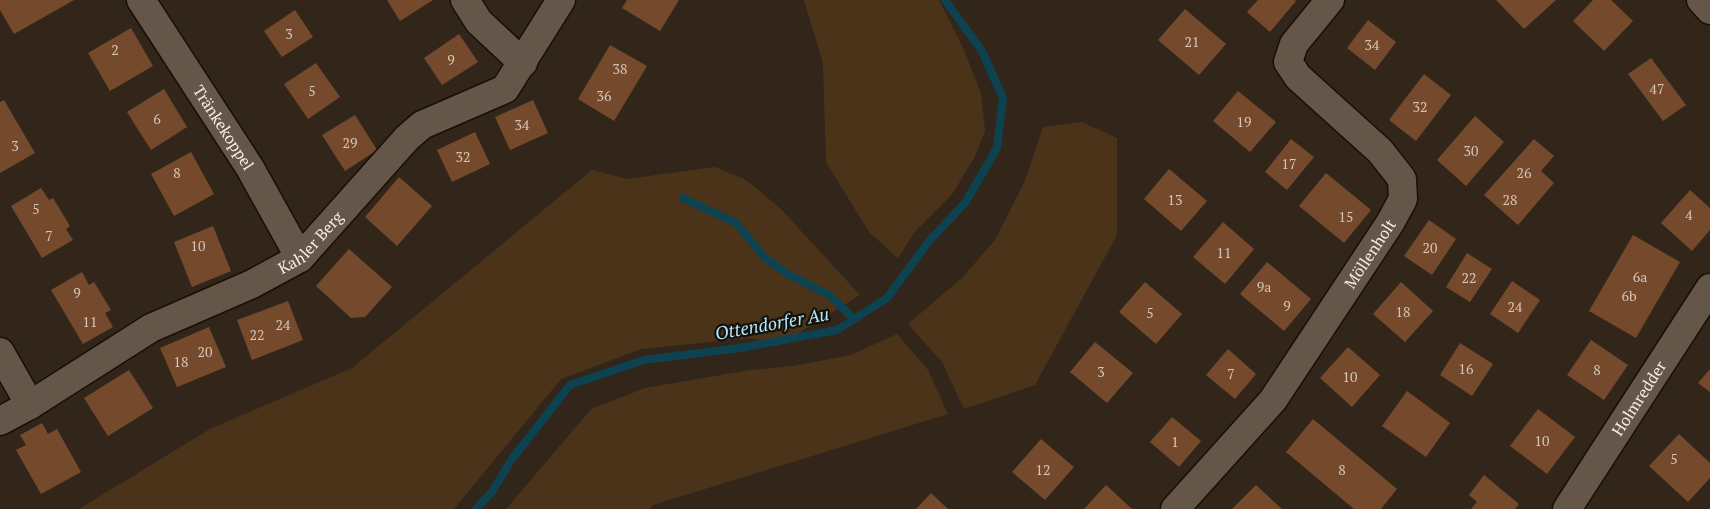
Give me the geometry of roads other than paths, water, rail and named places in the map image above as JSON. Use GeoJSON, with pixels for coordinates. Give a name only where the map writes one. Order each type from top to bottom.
{"type":"FeatureCollection","features":[{"type":"Feature","properties":{"kind":"street","name":"Tränkekoppel"},"geometry":{"type":"LineString","coordinates":[[141,0],[250,168],[300,258]]}},
{"type":"Feature","properties":{"kind":"street"},"geometry":{"type":"LineString","coordinates":[[465,0],[480,22],[523,63]]}},
{"type":"Feature","properties":{"kind":"street","name":"Kahler Berg"},"geometry":{"type":"LineString","coordinates":[[0,421],[30,405],[151,328],[252,284],[300,258],[407,138],[422,125],[506,88],[561,0]]}},
{"type":"Feature","properties":{"kind":"street","name":"Möllenholt"},"geometry":{"type":"LineString","coordinates":[[1175,509],[1273,400],[1384,232],[1403,199],[1402,179],[1380,151],[1298,77],[1288,62],[1294,44],[1329,0]]}},
{"type":"Feature","properties":{"kind":"street"},"geometry":{"type":"LineString","coordinates":[[1701,0],[1710,10]]}},
{"type":"Feature","properties":{"kind":"street","name":"Holmredder"},"geometry":{"type":"LineString","coordinates":[[1567,509],[1710,288]]}},
{"type":"Feature","properties":{"kind":"street"},"geometry":{"type":"LineString","coordinates":[[0,352],[30,405]]}},
{"type":"Feature","properties":{"kind":"waterway","name":"Ottendorfer Au"},"geometry":{"type":"LineString","coordinates":[[476,509],[492,492],[512,459],[570,385],[644,360],[740,348],[837,330],[887,298],[930,240],[965,203],[997,148],[1003,98],[982,51],[945,0]]}},
{"type":"Feature","properties":{"kind":"waterway"},"geometry":{"type":"LineString","coordinates":[[683,198],[736,223],[765,258],[786,273],[829,295],[854,319]]}}]}
